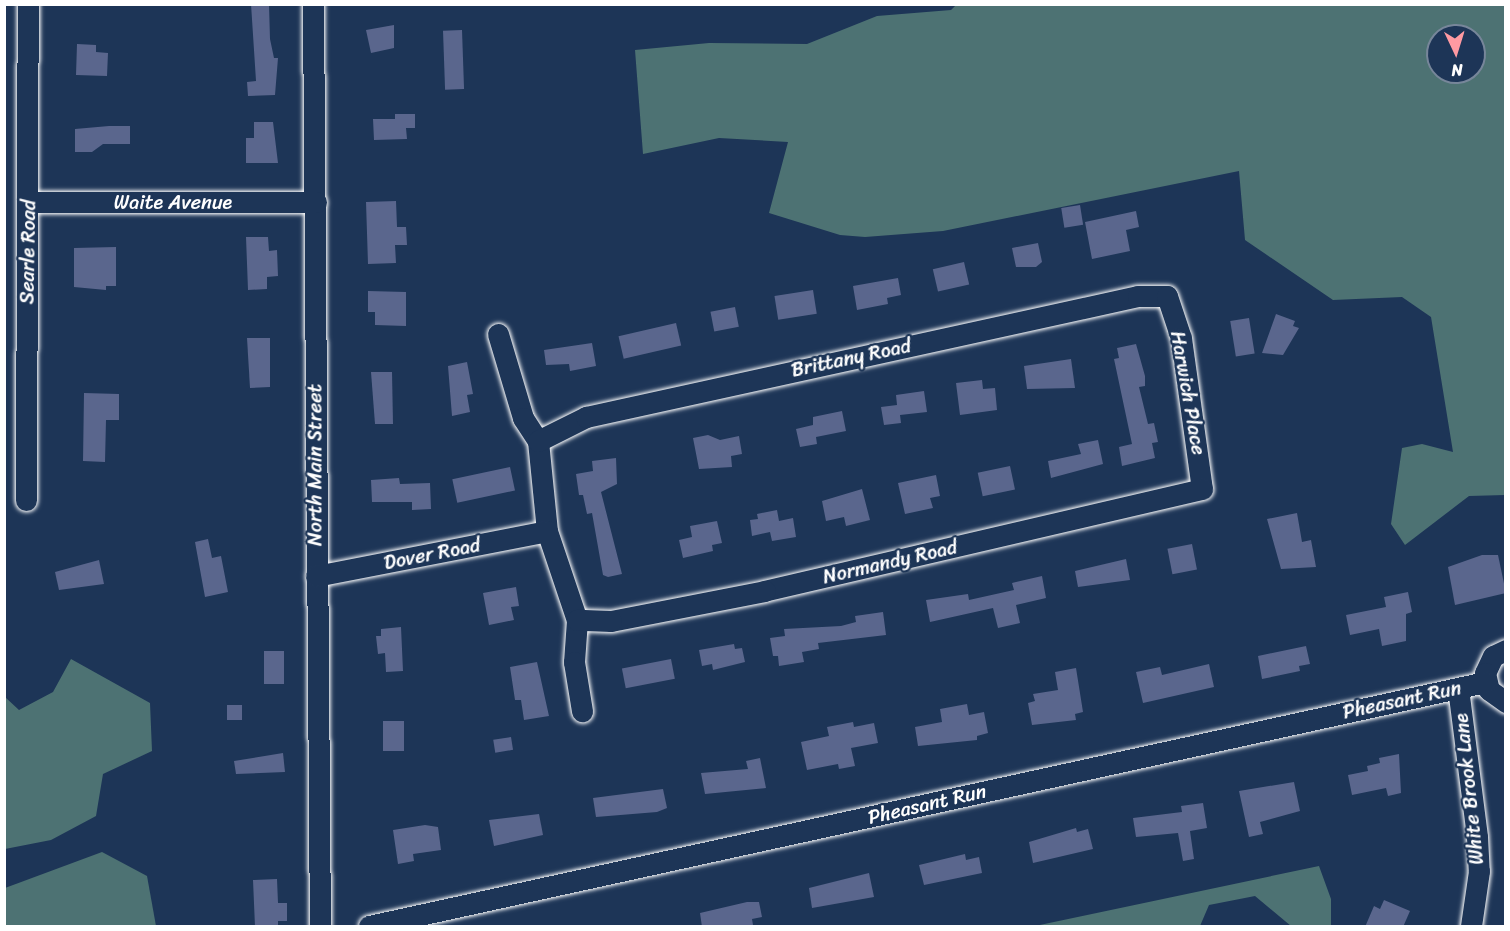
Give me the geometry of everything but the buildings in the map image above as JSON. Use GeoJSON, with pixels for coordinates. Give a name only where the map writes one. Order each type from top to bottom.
{"type":"FeatureCollection","features":[{"type":"Feature","properties":{"kind":"street","name":"Searle Road"},"geometry":{"type":"LineString","coordinates":[[26,500],[30,202],[28,4]]}},
{"type":"Feature","properties":{"kind":"street","name":"North Main Street"},"geometry":{"type":"LineString","coordinates":[[313,4],[320,927]]}},
{"type":"Feature","properties":{"kind":"street","name":"Waite Avenue"},"geometry":{"type":"LineString","coordinates":[[30,202],[316,202]]}},
{"type":"Feature","properties":{"kind":"street","name":"Brittany Road"},"geometry":{"type":"LineString","coordinates":[[538,441],[586,417],[735,382],[1100,303],[1157,294],[1168,298]]}},
{"type":"Feature","properties":{"kind":"street","name":"Harwich Place"},"geometry":{"type":"LineString","coordinates":[[1168,298],[1181,338],[1202,489]]}},
{"type":"Feature","properties":{"kind":"street"},"geometry":{"type":"LineString","coordinates":[[498,334],[523,418],[538,441],[547,531],[577,620],[574,663],[582,711]]}},
{"type":"Feature","properties":{"kind":"street","name":"Normandy Road"},"geometry":{"type":"LineString","coordinates":[[577,620],[611,621],[765,591],[1202,489]]}},
{"type":"Feature","properties":{"kind":"street","name":"Dover Road"},"geometry":{"type":"LineString","coordinates":[[316,576],[547,531]]}},
{"type":"Feature","properties":{"kind":"street","name":"Pheasant Run"},"geometry":{"type":"LineString","coordinates":[[1506,650],[1487,664],[1485,682],[1494,696],[1506,702]]}},
{"type":"Feature","properties":{"kind":"street","name":"Pheasant Run"},"geometry":{"type":"LineString","coordinates":[[369,927],[1485,682]]}},
{"type":"Feature","properties":{"kind":"street","name":"White Brook Lane"},"geometry":{"type":"LineString","coordinates":[[1458,688],[1477,837],[1479,871],[1471,927]]}},
{"type":"Feature","properties":{"kind":"green space"},"geometry":{"type":"Polygon","coordinates":[[[956,5],[1505,5],[1505,495],[1469,496],[1405,545],[1391,524],[1402,448],[1422,444],[1453,452],[1431,317],[1402,297],[1333,300],[1245,240],[1239,171],[943,231],[865,237],[840,235],[769,213],[788,142],[719,138],[643,154],[635,50],[709,43],[807,44],[877,16],[951,10],[956,5]]]}},
{"type":"Feature","properties":{"kind":"green space"},"geometry":{"type":"Polygon","coordinates":[[[71,659],[150,703],[152,751],[103,774],[96,816],[51,840],[5,849],[5,697],[19,710],[53,692],[71,659]]]}},
{"type":"Feature","properties":{"kind":"green space"},"geometry":{"type":"Polygon","coordinates":[[[102,852],[147,876],[156,926],[5,926],[5,888],[102,852]]]}},
{"type":"Feature","properties":{"kind":"green space"},"geometry":{"type":"Polygon","coordinates":[[[1319,866],[1331,899],[1331,926],[1291,926],[1255,896],[1209,905],[1200,926],[1035,926],[1319,866]]]}}]}
